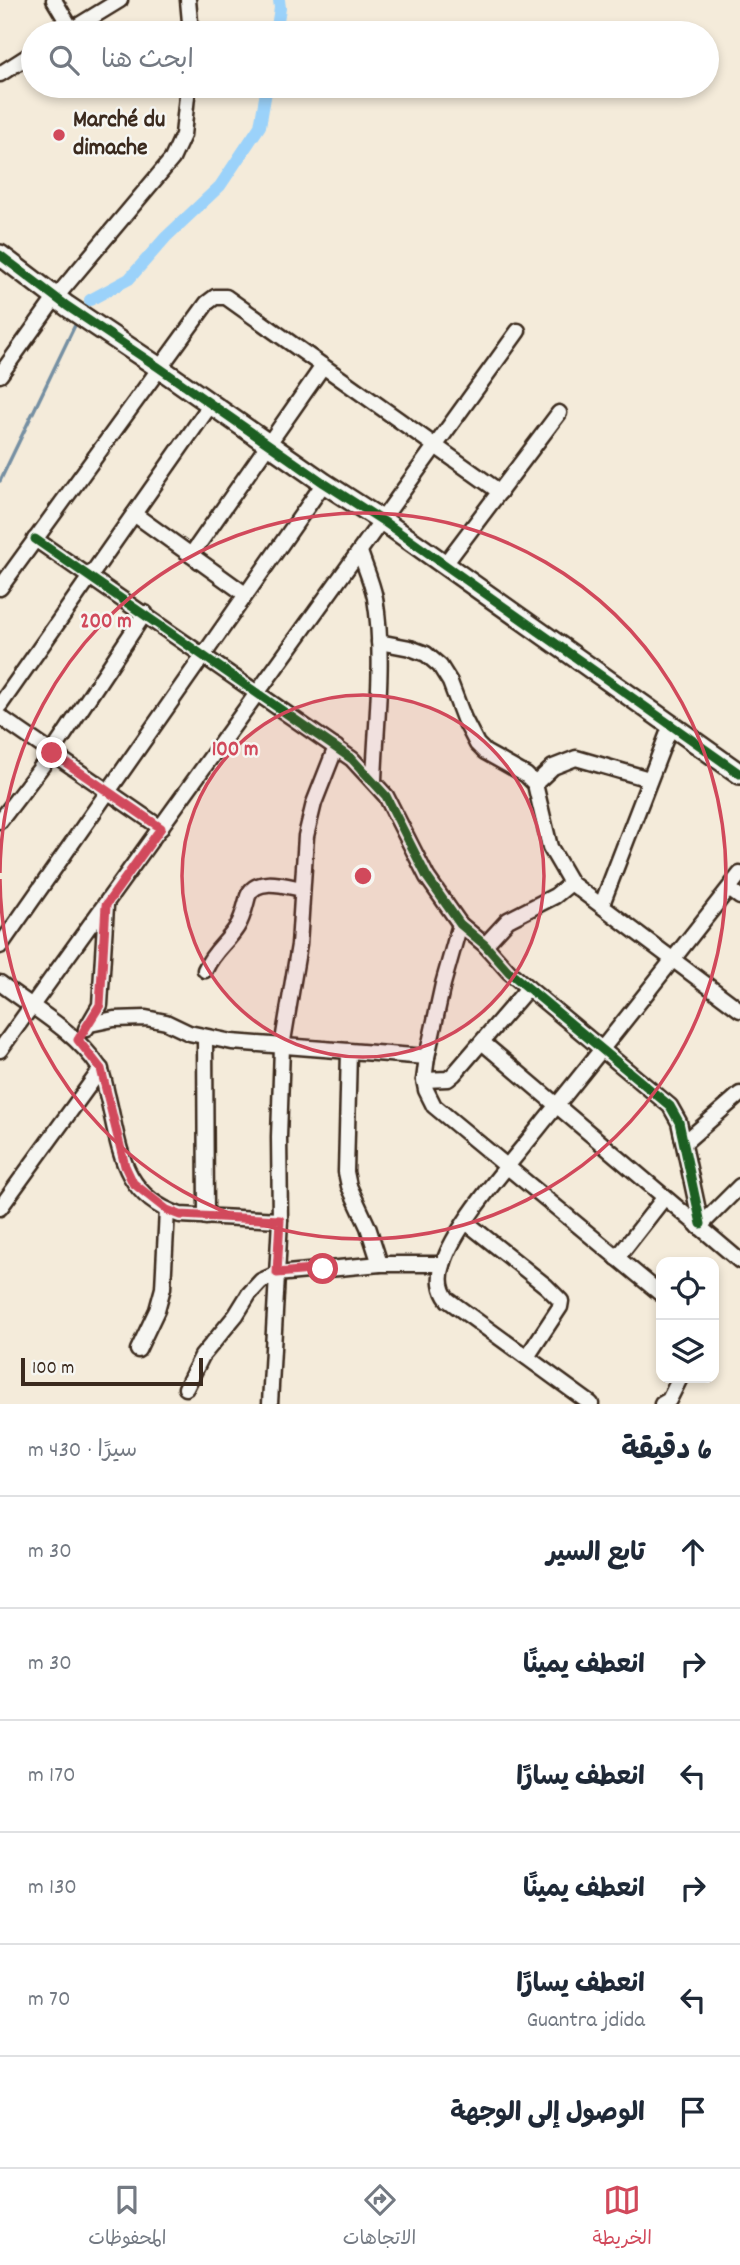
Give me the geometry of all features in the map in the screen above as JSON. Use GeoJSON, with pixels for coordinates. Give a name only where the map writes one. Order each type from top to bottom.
{"type":"FeatureCollection","features":[{"type":"Feature","properties":{"kind":"street"},"geometry":{"type":"LineString","coordinates":[[54,0],[64,21]]}},
{"type":"Feature","properties":{"kind":"street"},"geometry":{"type":"LineString","coordinates":[[87,21],[120,0]]}},
{"type":"Feature","properties":{"kind":"street"},"geometry":{"type":"LineString","coordinates":[[188,0],[190,21]]}},
{"type":"Feature","properties":{"kind":"street"},"geometry":{"type":"LineString","coordinates":[[0,74],[21,61]]}},
{"type":"Feature","properties":{"kind":"street"},"geometry":{"type":"LineString","coordinates":[[0,375],[61,302],[172,159],[183,135],[187,98]]}},
{"type":"Feature","properties":{"kind":"street"},"geometry":{"type":"LineString","coordinates":[[1,257],[104,332],[445,564],[740,774]]}},
{"type":"Feature","properties":{"kind":"street"},"geometry":{"type":"LineString","coordinates":[[0,588],[158,367],[206,303],[215,297],[226,297],[500,492]]}},
{"type":"Feature","properties":{"kind":"street"},"geometry":{"type":"LineString","coordinates":[[0,1050],[518,331]]}},
{"type":"Feature","properties":{"kind":"street"},"geometry":{"type":"LineString","coordinates":[[191,555],[323,366]]}},
{"type":"Feature","properties":{"kind":"street"},"geometry":{"type":"LineString","coordinates":[[0,705],[211,404]]}},
{"type":"Feature","properties":{"kind":"street"},"geometry":{"type":"LineString","coordinates":[[445,564],[559,413]]}},
{"type":"Feature","properties":{"kind":"street"},"geometry":{"type":"LineString","coordinates":[[0,946],[324,483]]}},
{"type":"Feature","properties":{"kind":"street"},"geometry":{"type":"LineString","coordinates":[[134,514],[245,594]]}},
{"type":"Feature","properties":{"kind":"street"},"geometry":{"type":"LineString","coordinates":[[35,539],[336,747],[374,781],[386,796],[427,877],[460,923],[485,945],[509,972],[670,1106],[684,1143],[700,1225]]}},
{"type":"Feature","properties":{"kind":"street"},"geometry":{"type":"LineString","coordinates":[[360,552],[374,596],[379,642],[374,781]]}},
{"type":"Feature","properties":{"kind":"street"},"geometry":{"type":"LineString","coordinates":[[0,821],[52,753],[145,613]]}},
{"type":"Feature","properties":{"kind":"street"},"geometry":{"type":"LineString","coordinates":[[379,642],[426,654],[440,666],[450,682],[477,744],[485,752],[526,775],[535,784],[550,847],[571,883],[740,1010]]}},
{"type":"Feature","properties":{"kind":"street"},"geometry":{"type":"LineString","coordinates":[[0,717],[161,828]]}},
{"type":"Feature","properties":{"kind":"street"},"geometry":{"type":"LineString","coordinates":[[601,904],[671,725]]}},
{"type":"Feature","properties":{"kind":"street"},"geometry":{"type":"LineString","coordinates":[[270,1404],[280,1220],[282,1047],[299,945],[306,836],[314,803],[336,747]]}},
{"type":"Feature","properties":{"kind":"street"},"geometry":{"type":"LineString","coordinates":[[535,784],[553,767],[576,758],[649,779]]}},
{"type":"Feature","properties":{"kind":"street"},"geometry":{"type":"LineString","coordinates":[[590,1404],[448,1300],[442,1293],[443,1264],[466,1222],[673,959],[734,893],[740,874]]}},
{"type":"Feature","properties":{"kind":"street"},"geometry":{"type":"LineString","coordinates":[[485,945],[508,920],[555,896],[571,883]]}},
{"type":"Feature","properties":{"kind":"street"},"geometry":{"type":"LineString","coordinates":[[205,970],[212,954],[236,930],[254,887],[262,884],[302,889]]}},
{"type":"Feature","properties":{"kind":"street"},"geometry":{"type":"LineString","coordinates":[[78,1040],[100,1005],[106,905]]}},
{"type":"Feature","properties":{"kind":"street"},"geometry":{"type":"LineString","coordinates":[[460,923],[445,975],[427,1057],[424,1080],[426,1090],[435,1106],[656,1290]]}},
{"type":"Feature","properties":{"kind":"street"},"geometry":{"type":"LineString","coordinates":[[0,983],[78,1040],[101,1069],[125,1166],[133,1183],[167,1210],[180,1215],[280,1220]]}},
{"type":"Feature","properties":{"kind":"street"},"geometry":{"type":"LineString","coordinates":[[424,1080],[448,1079],[528,988]]}},
{"type":"Feature","properties":{"kind":"street"},"geometry":{"type":"LineString","coordinates":[[89,1024],[146,1018],[166,1022],[205,1037],[282,1047],[427,1057]]}},
{"type":"Feature","properties":{"kind":"street"},"geometry":{"type":"LineString","coordinates":[[205,1037],[206,1217]]}},
{"type":"Feature","properties":{"kind":"street"},"geometry":{"type":"LineString","coordinates":[[482,1042],[740,1261]]}},
{"type":"Feature","properties":{"kind":"street"},"geometry":{"type":"LineString","coordinates":[[349,1051],[346,1172],[380,1264]]}},
{"type":"Feature","properties":{"kind":"street"},"geometry":{"type":"LineString","coordinates":[[0,1208],[101,1069]]}},
{"type":"Feature","properties":{"kind":"street"},"geometry":{"type":"LineString","coordinates":[[684,1143],[740,1094]]}},
{"type":"Feature","properties":{"kind":"street"},"geometry":{"type":"LineString","coordinates":[[700,1225],[740,1186]]}},
{"type":"Feature","properties":{"kind":"street"},"geometry":{"type":"LineString","coordinates":[[617,1258],[664,1198]]}},
{"type":"Feature","properties":{"kind":"street"},"geometry":{"type":"LineString","coordinates":[[138,1350],[157,1310],[163,1288],[167,1210]]}},
{"type":"Feature","properties":{"kind":"street"},"geometry":{"type":"LineString","coordinates":[[466,1222],[561,1301],[560,1307],[527,1357]]}},
{"type":"Feature","properties":{"kind":"street"},"geometry":{"type":"LineString","coordinates":[[186,1388],[202,1356],[236,1315],[249,1294],[261,1281],[277,1273],[380,1264],[443,1264]]}},
{"type":"Feature","properties":{"kind":"street"},"geometry":{"type":"LineString","coordinates":[[662,1404],[669,1400],[678,1383]]}},
{"type":"Feature","properties":{"kind":"waterway"},"geometry":{"type":"LineString","coordinates":[[278,21],[279,0]]}},
{"type":"Feature","properties":{"kind":"waterway"},"geometry":{"type":"LineString","coordinates":[[90,300],[129,279],[166,237],[220,186],[260,126],[265,98]]}},
{"type":"Feature","properties":{"kind":"waterway"},"geometry":{"type":"LineString","coordinates":[[84,310],[90,300]]}},
{"type":"Feature","properties":{"kind":"waterway"},"geometry":{"type":"LineString","coordinates":[[0,481],[78,319]]}},
{"type":"Feature","properties":{"kind":"cycle path"},"geometry":{"type":"LineString","coordinates":[[0,255],[67,306],[383,521],[740,774]]}},
{"type":"Feature","properties":{"kind":"cycle path"},"geometry":{"type":"LineString","coordinates":[[35,539],[352,759],[386,796],[427,877],[460,924],[485,945],[509,972],[670,1106],[679,1122],[701,1224]]}},
{"type":"Feature","properties":{"kind":"place","name":"Marché du dimache"},"geometry":{"type":"Point","coordinates":[59,135]}},
{"type":"Feature","properties":{"kind":"route"},"geometry":{"type":"LineString","coordinates":[[52,753],[161,828],[106,905],[100,1005],[78,1040],[101,1069],[125,1166],[133,1183],[167,1210],[180,1215],[280,1220],[277,1273],[323,1269]]}}]}
